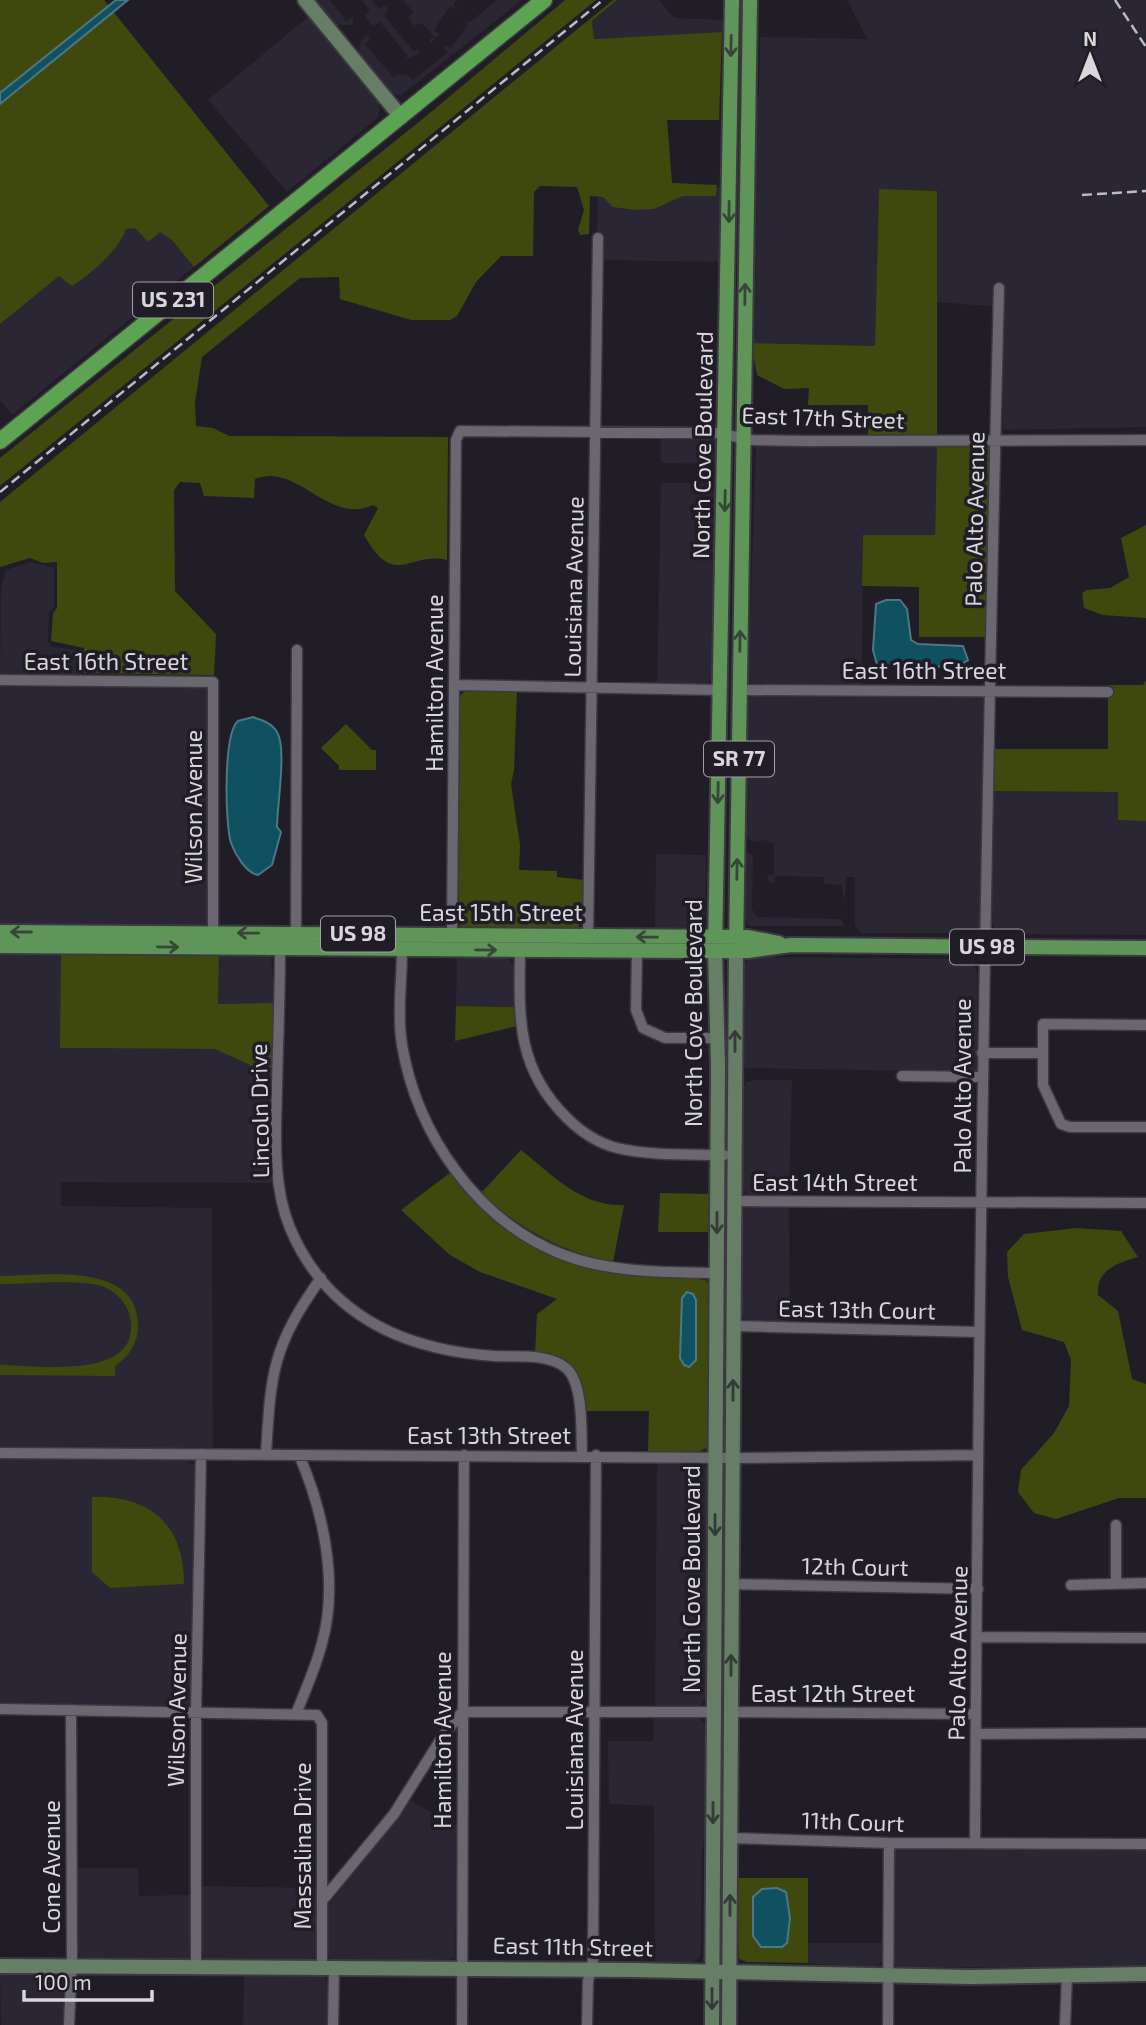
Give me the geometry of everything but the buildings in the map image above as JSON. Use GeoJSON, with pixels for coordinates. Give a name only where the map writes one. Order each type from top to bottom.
{"type":"FeatureCollection","features":[{"type":"Feature","properties":{"kind":"highway","name":"US 231"},"geometry":{"type":"LineString","coordinates":[[438,88],[544,0]]}},
{"type":"Feature","properties":{"kind":"highway","name":"US 231"},"geometry":{"type":"LineString","coordinates":[[0,441],[454,75]]}},
{"type":"Feature","properties":{"kind":"main road"},"geometry":{"type":"LineString","coordinates":[[305,0],[401,117]]}},
{"type":"Feature","properties":{"kind":"main road","name":"North Cove Boulevard"},"geometry":{"type":"LineString","coordinates":[[712,2025],[716,1273],[721,1155],[717,1129],[715,944],[732,0]]}},
{"type":"Feature","properties":{"kind":"main road","name":"North Cove Boulevard"},"geometry":{"type":"LineString","coordinates":[[729,2025],[736,944],[750,0]]}},
{"type":"Feature","properties":{"kind":"main road","name":"East 15th Street"},"geometry":{"type":"LineString","coordinates":[[0,932],[51,939],[1146,948]]}},
{"type":"Feature","properties":{"kind":"main road","name":"East 15th Street"},"geometry":{"type":"LineString","coordinates":[[0,946],[51,939]]}},
{"type":"Feature","properties":{"kind":"main road","name":"East 15th Street"},"geometry":{"type":"LineString","coordinates":[[588,943],[637,951],[715,944]]}},
{"type":"Feature","properties":{"kind":"main road"},"geometry":{"type":"LineString","coordinates":[[721,1155],[726,1188],[734,1201]]}},
{"type":"Feature","properties":{"kind":"main road","name":"East 11th Street"},"geometry":{"type":"LineString","coordinates":[[0,1966],[590,1970],[888,1976],[1146,1974]]}},
{"type":"Feature","properties":{"kind":"street","name":"Louisiana Avenue"},"geometry":{"type":"LineString","coordinates":[[588,943],[598,238]]}},
{"type":"Feature","properties":{"kind":"street","name":"Palo Alto Avenue"},"geometry":{"type":"LineString","coordinates":[[975,1843],[982,1053],[999,288]]}},
{"type":"Feature","properties":{"kind":"street","name":"East 17th Street"},"geometry":{"type":"LineString","coordinates":[[458,433],[464,429],[726,433],[743,438],[1146,440]]}},
{"type":"Feature","properties":{"kind":"street","name":"Hamilton Avenue"},"geometry":{"type":"LineString","coordinates":[[452,942],[458,433]]}},
{"type":"Feature","properties":{"kind":"street"},"geometry":{"type":"LineString","coordinates":[[296,941],[297,650]]}},
{"type":"Feature","properties":{"kind":"street","name":"East 16th Street"},"geometry":{"type":"LineString","coordinates":[[0,680],[213,682]]}},
{"type":"Feature","properties":{"kind":"street","name":"Wilson Avenue"},"geometry":{"type":"LineString","coordinates":[[213,682],[213,940]]}},
{"type":"Feature","properties":{"kind":"street"},"geometry":{"type":"LineString","coordinates":[[454,685],[592,690],[720,690]]}},
{"type":"Feature","properties":{"kind":"street","name":"East 16th Street"},"geometry":{"type":"LineString","coordinates":[[740,690],[1108,691]]}},
{"type":"Feature","properties":{"kind":"street","name":"Lincoln Drive"},"geometry":{"type":"LineString","coordinates":[[279,941],[278,1176],[289,1226],[321,1278],[346,1303],[379,1328],[404,1340],[433,1349],[547,1359],[566,1368],[572,1375],[579,1397],[582,1455]]}},
{"type":"Feature","properties":{"kind":"street"},"geometry":{"type":"LineString","coordinates":[[402,942],[401,1028],[415,1091],[444,1155],[486,1206],[547,1247],[580,1260],[615,1267],[716,1273]]}},
{"type":"Feature","properties":{"kind":"street"},"geometry":{"type":"LineString","coordinates":[[521,943],[523,1043],[540,1087],[562,1114],[583,1132],[617,1147],[721,1155]]}},
{"type":"Feature","properties":{"kind":"street"},"geometry":{"type":"LineString","coordinates":[[637,951],[636,1010],[643,1028],[664,1038],[717,1038]]}},
{"type":"Feature","properties":{"kind":"street"},"geometry":{"type":"LineString","coordinates":[[1146,1025],[1043,1024],[1042,1053],[1042,1085],[1061,1124],[1070,1127],[1146,1127]]}},
{"type":"Feature","properties":{"kind":"street"},"geometry":{"type":"LineString","coordinates":[[982,1053],[1042,1053]]}},
{"type":"Feature","properties":{"kind":"street"},"geometry":{"type":"LineString","coordinates":[[902,1076],[982,1077]]}},
{"type":"Feature","properties":{"kind":"street","name":"East 14th Street"},"geometry":{"type":"LineString","coordinates":[[734,1201],[1146,1203]]}},
{"type":"Feature","properties":{"kind":"street"},"geometry":{"type":"LineString","coordinates":[[266,1454],[274,1363],[297,1313],[321,1278]]}},
{"type":"Feature","properties":{"kind":"street","name":"East 13th Court"},"geometry":{"type":"LineString","coordinates":[[734,1326],[979,1332]]}},
{"type":"Feature","properties":{"kind":"street","name":"East 13th Street"},"geometry":{"type":"LineString","coordinates":[[0,1452],[733,1458],[978,1455]]}},
{"type":"Feature","properties":{"kind":"street","name":"Wilson Avenue"},"geometry":{"type":"LineString","coordinates":[[196,1968],[196,1712],[201,1454]]}},
{"type":"Feature","properties":{"kind":"street"},"geometry":{"type":"LineString","coordinates":[[0,1709],[296,1714],[323,1642],[328,1604],[326,1535],[312,1484],[299,1455]]}},
{"type":"Feature","properties":{"kind":"street","name":"Hamilton Avenue"},"geometry":{"type":"LineString","coordinates":[[461,2025],[464,1455]]}},
{"type":"Feature","properties":{"kind":"street","name":"Louisiana Avenue"},"geometry":{"type":"LineString","coordinates":[[587,2025],[593,1960],[596,1455]]}},
{"type":"Feature","properties":{"kind":"street"},"geometry":{"type":"LineString","coordinates":[[1116,1525],[1116,1583]]}},
{"type":"Feature","properties":{"kind":"street"},"geometry":{"type":"LineString","coordinates":[[1071,1585],[1146,1583]]}},
{"type":"Feature","properties":{"kind":"street","name":"12th Court"},"geometry":{"type":"LineString","coordinates":[[732,1584],[978,1589]]}},
{"type":"Feature","properties":{"kind":"street"},"geometry":{"type":"LineString","coordinates":[[978,1637],[1146,1639]]}},
{"type":"Feature","properties":{"kind":"street","name":"Cone Avenue"},"geometry":{"type":"LineString","coordinates":[[69,2025],[71,1710]]}},
{"type":"Feature","properties":{"kind":"street","name":"East 12th Street"},"geometry":{"type":"LineString","coordinates":[[731,1712],[976,1714]]}},
{"type":"Feature","properties":{"kind":"street"},"geometry":{"type":"LineString","coordinates":[[322,1901],[394,1814],[445,1732],[462,1713],[714,1713]]}},
{"type":"Feature","properties":{"kind":"street","name":"Massalina Drive"},"geometry":{"type":"LineString","coordinates":[[296,1714],[317,1715],[322,1723],[322,1901],[333,2025]]}},
{"type":"Feature","properties":{"kind":"street"},"geometry":{"type":"LineString","coordinates":[[976,1734],[1146,1734]]}},
{"type":"Feature","properties":{"kind":"street","name":"11th Court"},"geometry":{"type":"LineString","coordinates":[[730,1838],[889,1843],[1146,1844]]}},
{"type":"Feature","properties":{"kind":"street"},"geometry":{"type":"LineString","coordinates":[[888,2025],[889,1843]]}},
{"type":"Feature","properties":{"kind":"street"},"geometry":{"type":"LineString","coordinates":[[1065,2025],[1067,1975]]}},
{"type":"Feature","properties":{"kind":"shaded area"},"geometry":{"type":"Polygon","coordinates":[[[315,0],[330,0],[346,21],[353,17],[353,25],[336,25],[359,53],[360,42],[366,35],[370,39],[365,44],[393,77],[399,74],[408,75],[413,80],[447,53],[443,45],[451,48],[468,25],[463,19],[469,23],[497,0],[522,0],[400,96],[390,92],[315,0]]]}},
{"type":"Feature","properties":{"kind":"shaded area"},"geometry":{"type":"Polygon","coordinates":[[[362,0],[372,0],[379,9],[386,5],[388,11],[384,15],[414,52],[418,48],[419,53],[403,62],[408,56],[380,22],[373,26],[365,16],[370,11],[362,0]]]}},
{"type":"Feature","properties":{"kind":"shaded area"},"geometry":{"type":"Polygon","coordinates":[[[403,0],[457,0],[453,4],[457,10],[450,6],[434,30],[440,34],[431,43],[429,41],[434,37],[422,23],[415,26],[408,18],[413,11],[403,0]]]}},
{"type":"Feature","properties":{"kind":"shaded area"},"geometry":{"type":"Polygon","coordinates":[[[617,0],[659,0],[674,18],[724,20],[725,1],[725,32],[594,39],[592,21],[617,0]]]}},
{"type":"Feature","properties":{"kind":"shaded area"},"geometry":{"type":"Polygon","coordinates":[[[847,0],[1146,0],[1146,427],[1003,430],[1004,307],[936,302],[937,191],[879,190],[875,346],[751,343],[754,110],[759,94],[760,37],[867,39],[847,0]]]}},
{"type":"Feature","properties":{"kind":"shaded area"},"geometry":{"type":"Polygon","coordinates":[[[309,16],[378,102],[380,110],[376,119],[287,192],[208,100],[309,16]]]}},
{"type":"Feature","properties":{"kind":"shaded area"},"geometry":{"type":"Polygon","coordinates":[[[598,186],[722,188],[722,262],[601,260],[602,233],[597,233],[598,186]]]}},
{"type":"Feature","properties":{"kind":"shaded area"},"geometry":{"type":"Polygon","coordinates":[[[138,199],[194,267],[12,415],[0,400],[0,312],[138,199]]]}},
{"type":"Feature","properties":{"kind":"shaded area"},"geometry":{"type":"Polygon","coordinates":[[[661,435],[710,436],[718,443],[719,464],[661,463],[661,435]]]}},
{"type":"Feature","properties":{"kind":"shaded area"},"geometry":{"type":"Polygon","coordinates":[[[756,445],[937,445],[935,535],[863,535],[862,688],[756,686],[748,681],[756,445]]]}},
{"type":"Feature","properties":{"kind":"shaded area"},"geometry":{"type":"Polygon","coordinates":[[[661,483],[718,483],[713,676],[705,686],[657,687],[661,483]]]}},
{"type":"Feature","properties":{"kind":"shaded area"},"geometry":{"type":"Polygon","coordinates":[[[31,562],[54,567],[54,607],[49,614],[48,641],[51,646],[81,651],[83,676],[0,675],[1,586],[6,570],[31,562]]]}},
{"type":"Feature","properties":{"kind":"shaded area"},"geometry":{"type":"Polygon","coordinates":[[[0,685],[208,687],[209,927],[0,926],[0,685]]]}},
{"type":"Feature","properties":{"kind":"shaded area"},"geometry":{"type":"Polygon","coordinates":[[[988,695],[981,927],[975,933],[861,933],[855,925],[855,877],[846,877],[845,903],[842,885],[824,884],[824,877],[775,876],[774,883],[768,881],[767,875],[774,874],[774,843],[764,840],[753,842],[744,834],[746,705],[751,696],[988,695]]]}},
{"type":"Feature","properties":{"kind":"shaded area"},"geometry":{"type":"Polygon","coordinates":[[[992,791],[1119,792],[1118,820],[1146,821],[1146,935],[1004,934],[996,930],[991,921],[992,791]]]}},
{"type":"Feature","properties":{"kind":"shaded area"},"geometry":{"type":"Polygon","coordinates":[[[748,852],[753,855],[752,909],[757,917],[841,919],[845,926],[748,926],[743,916],[744,856],[748,852]]]}},
{"type":"Feature","properties":{"kind":"shaded area"},"geometry":{"type":"Polygon","coordinates":[[[656,854],[706,855],[705,919],[698,929],[655,931],[656,854]]]}},
{"type":"Feature","properties":{"kind":"shaded area"},"geometry":{"type":"Polygon","coordinates":[[[0,952],[61,952],[61,1048],[216,1049],[273,1075],[275,1183],[61,1182],[61,1206],[212,1208],[213,1450],[0,1448],[0,952]]]}},
{"type":"Feature","properties":{"kind":"shaded area"},"geometry":{"type":"Polygon","coordinates":[[[219,954],[271,957],[275,1003],[218,1004],[219,954]]]}},
{"type":"Feature","properties":{"kind":"shaded area"},"geometry":{"type":"Polygon","coordinates":[[[457,956],[508,958],[515,968],[516,1007],[456,1006],[457,956]]]}},
{"type":"Feature","properties":{"kind":"shaded area"},"geometry":{"type":"Polygon","coordinates":[[[750,957],[969,959],[977,970],[977,1072],[746,1068],[742,1064],[742,967],[750,957]]]}},
{"type":"Feature","properties":{"kind":"shaded area"},"geometry":{"type":"Polygon","coordinates":[[[792,1080],[789,1196],[750,1196],[742,1189],[742,1090],[747,1082],[792,1080]]]}},
{"type":"Feature","properties":{"kind":"shaded area"},"geometry":{"type":"Polygon","coordinates":[[[756,1205],[789,1205],[790,1322],[749,1322],[741,1315],[741,1216],[745,1208],[756,1205]]]}},
{"type":"Feature","properties":{"kind":"shaded area"},"geometry":{"type":"Polygon","coordinates":[[[0,1457],[181,1458],[195,1465],[192,1700],[188,1706],[0,1706],[0,1457]]]}},
{"type":"Feature","properties":{"kind":"shaded area"},"geometry":{"type":"Polygon","coordinates":[[[657,1461],[701,1462],[708,1471],[707,1696],[699,1708],[655,1708],[657,1461]]]}},
{"type":"Feature","properties":{"kind":"shaded area"},"geometry":{"type":"Polygon","coordinates":[[[654,1717],[698,1717],[706,1725],[706,1827],[702,1851],[701,1952],[699,1958],[691,1963],[655,1963],[654,1806],[609,1804],[608,1741],[653,1741],[654,1717]]]}},
{"type":"Feature","properties":{"kind":"shaded area"},"geometry":{"type":"Polygon","coordinates":[[[408,1799],[457,1827],[455,1957],[446,1961],[331,1960],[327,1951],[328,1906],[408,1799]]]}},
{"type":"Feature","properties":{"kind":"shaded area"},"geometry":{"type":"Polygon","coordinates":[[[897,1847],[1146,1849],[1146,1967],[897,1967],[893,1961],[893,1853],[897,1847]]]}},
{"type":"Feature","properties":{"kind":"shaded area"},"geometry":{"type":"Polygon","coordinates":[[[76,1868],[138,1868],[139,1896],[191,1895],[189,1957],[183,1960],[81,1957],[77,1949],[76,1868]]]}},
{"type":"Feature","properties":{"kind":"shaded area"},"geometry":{"type":"Polygon","coordinates":[[[201,1886],[318,1888],[316,1956],[310,1961],[206,1959],[202,1952],[201,1886]]]}},
{"type":"Feature","properties":{"kind":"shaded area"},"geometry":{"type":"Polygon","coordinates":[[[808,1943],[885,1943],[884,1960],[875,1968],[808,1963],[808,1943]]]}},
{"type":"Feature","properties":{"kind":"shaded area"},"geometry":{"type":"Polygon","coordinates":[[[0,1974],[61,1976],[66,1982],[65,2025],[1,2025],[0,1974]]]}},
{"type":"Feature","properties":{"kind":"shaded area"},"geometry":{"type":"Polygon","coordinates":[[[244,1976],[324,1977],[328,1984],[327,2025],[243,2025],[244,1976]]]}},
{"type":"Feature","properties":{"kind":"green space"},"geometry":{"type":"Polygon","coordinates":[[[0,0],[104,0],[269,206],[194,267],[171,239],[160,232],[148,242],[135,228],[126,229],[111,253],[88,275],[72,286],[59,276],[0,324],[0,0]]]}},
{"type":"Feature","properties":{"kind":"green space"},"geometry":{"type":"Polygon","coordinates":[[[565,0],[596,0],[0,486],[0,458],[425,117],[565,0]]]}},
{"type":"Feature","properties":{"kind":"green space"},"geometry":{"type":"Polygon","coordinates":[[[613,0],[617,0],[592,21],[594,39],[722,32],[719,120],[667,120],[672,183],[717,185],[716,196],[683,196],[654,209],[635,210],[613,207],[603,197],[590,196],[589,234],[580,235],[578,230],[584,210],[577,187],[540,186],[534,192],[533,256],[501,256],[476,282],[457,316],[450,320],[411,320],[340,299],[339,277],[300,278],[202,357],[195,402],[196,426],[213,428],[229,436],[448,437],[447,560],[422,560],[403,565],[385,561],[364,535],[378,508],[373,505],[357,509],[342,507],[327,502],[285,479],[271,476],[255,479],[254,498],[204,496],[200,483],[180,482],[174,490],[175,591],[216,634],[214,675],[84,673],[84,648],[51,641],[53,613],[57,608],[57,562],[43,563],[30,558],[0,567],[0,502],[613,0]]]}},
{"type":"Feature","properties":{"kind":"green space"},"geometry":{"type":"Polygon","coordinates":[[[879,189],[937,191],[937,435],[868,435],[868,405],[808,405],[809,388],[784,389],[757,375],[751,343],[875,346],[879,189]]]}},
{"type":"Feature","properties":{"kind":"green space"},"geometry":{"type":"Polygon","coordinates":[[[937,445],[991,445],[989,637],[919,637],[919,587],[862,586],[863,535],[935,535],[937,445]]]}},
{"type":"Feature","properties":{"kind":"green space"},"geometry":{"type":"Polygon","coordinates":[[[1146,525],[1146,618],[1103,615],[1084,608],[1082,593],[1110,588],[1129,577],[1121,538],[1146,525]]]}},
{"type":"Feature","properties":{"kind":"green space"},"geometry":{"type":"Polygon","coordinates":[[[1146,680],[1146,821],[1118,820],[1118,792],[992,791],[995,749],[1108,749],[1108,696],[1112,696],[1113,687],[1107,685],[1143,685],[1146,680]]]}},
{"type":"Feature","properties":{"kind":"green space"},"geometry":{"type":"Polygon","coordinates":[[[467,690],[517,691],[511,784],[520,845],[519,870],[557,871],[557,877],[585,880],[584,913],[578,928],[463,928],[459,924],[458,697],[467,690]]]}},
{"type":"Feature","properties":{"kind":"green space"},"geometry":{"type":"Polygon","coordinates":[[[346,724],[372,750],[376,750],[376,770],[339,770],[339,766],[321,748],[346,724]]]}},
{"type":"Feature","properties":{"kind":"green space"},"geometry":{"type":"Polygon","coordinates":[[[61,952],[219,954],[218,1004],[275,1003],[273,1075],[215,1049],[60,1048],[61,952]]]}},
{"type":"Feature","properties":{"kind":"green space"},"geometry":{"type":"Polygon","coordinates":[[[456,1006],[516,1007],[517,1026],[455,1041],[456,1006]]]}},
{"type":"Feature","properties":{"kind":"green space"},"geometry":{"type":"Polygon","coordinates":[[[521,1150],[568,1188],[581,1195],[595,1201],[624,1205],[613,1262],[576,1252],[542,1237],[480,1194],[521,1150]]]}},
{"type":"Feature","properties":{"kind":"green space"},"geometry":{"type":"Polygon","coordinates":[[[451,1172],[476,1202],[491,1215],[542,1250],[579,1265],[706,1280],[710,1289],[707,1448],[697,1452],[648,1452],[649,1411],[584,1411],[574,1369],[549,1354],[535,1353],[537,1314],[557,1299],[480,1272],[450,1255],[401,1210],[451,1172]]]}},
{"type":"Feature","properties":{"kind":"green space"},"geometry":{"type":"Polygon","coordinates":[[[660,1193],[710,1194],[710,1232],[658,1232],[660,1193]]]}},
{"type":"Feature","properties":{"kind":"green space"},"geometry":{"type":"Polygon","coordinates":[[[1076,1228],[1121,1231],[1138,1257],[1109,1269],[1100,1279],[1098,1295],[1118,1311],[1132,1379],[1146,1384],[1146,1498],[1119,1498],[1056,1519],[1034,1513],[1018,1492],[1021,1470],[1054,1433],[1069,1406],[1071,1360],[1064,1342],[1022,1330],[1008,1277],[1007,1252],[1024,1234],[1076,1228]]]}},
{"type":"Feature","properties":{"kind":"green space"},"geometry":{"type":"Polygon","coordinates":[[[0,1276],[83,1276],[103,1280],[120,1289],[132,1302],[138,1328],[133,1347],[115,1366],[115,1376],[0,1375],[0,1365],[61,1367],[104,1361],[120,1352],[130,1338],[130,1317],[120,1298],[102,1286],[66,1282],[0,1284],[0,1276]]]}},
{"type":"Feature","properties":{"kind":"green space"},"geometry":{"type":"Polygon","coordinates":[[[92,1497],[131,1501],[160,1517],[178,1545],[184,1584],[110,1588],[92,1572],[92,1497]]]}},
{"type":"Feature","properties":{"kind":"green space"},"geometry":{"type":"Polygon","coordinates":[[[737,1878],[808,1878],[808,1963],[747,1962],[739,1959],[737,1878]]]}},
{"type":"Feature","properties":{"kind":"water"},"geometry":{"type":"Polygon","coordinates":[[[116,0],[128,0],[0,104],[0,93],[116,0]]]}},
{"type":"Feature","properties":{"kind":"water"},"geometry":{"type":"Polygon","coordinates":[[[886,600],[900,600],[907,609],[911,640],[918,644],[963,646],[968,660],[957,667],[877,665],[873,650],[876,604],[886,600]]]}},
{"type":"Feature","properties":{"kind":"water"},"geometry":{"type":"Polygon","coordinates":[[[253,717],[275,729],[281,751],[277,827],[281,832],[272,865],[258,875],[245,867],[231,843],[227,799],[228,760],[233,729],[238,721],[253,717]]]}},
{"type":"Feature","properties":{"kind":"water"},"geometry":{"type":"Polygon","coordinates":[[[687,1292],[693,1294],[696,1300],[696,1360],[689,1367],[684,1365],[680,1358],[682,1298],[687,1292]]]}},
{"type":"Feature","properties":{"kind":"water"},"geometry":{"type":"Polygon","coordinates":[[[777,1888],[786,1892],[790,1918],[787,1943],[782,1947],[761,1947],[753,1936],[753,1897],[762,1889],[777,1888]]]}},
{"type":"Feature","properties":{"kind":"railway"},"geometry":{"type":"LineString","coordinates":[[0,492],[603,0]]}},
{"type":"Feature","properties":{"kind":"railway"},"geometry":{"type":"LineString","coordinates":[[1115,0],[1146,47]]}},
{"type":"Feature","properties":{"kind":"railway"},"geometry":{"type":"LineString","coordinates":[[1082,195],[1146,191]]}}]}
